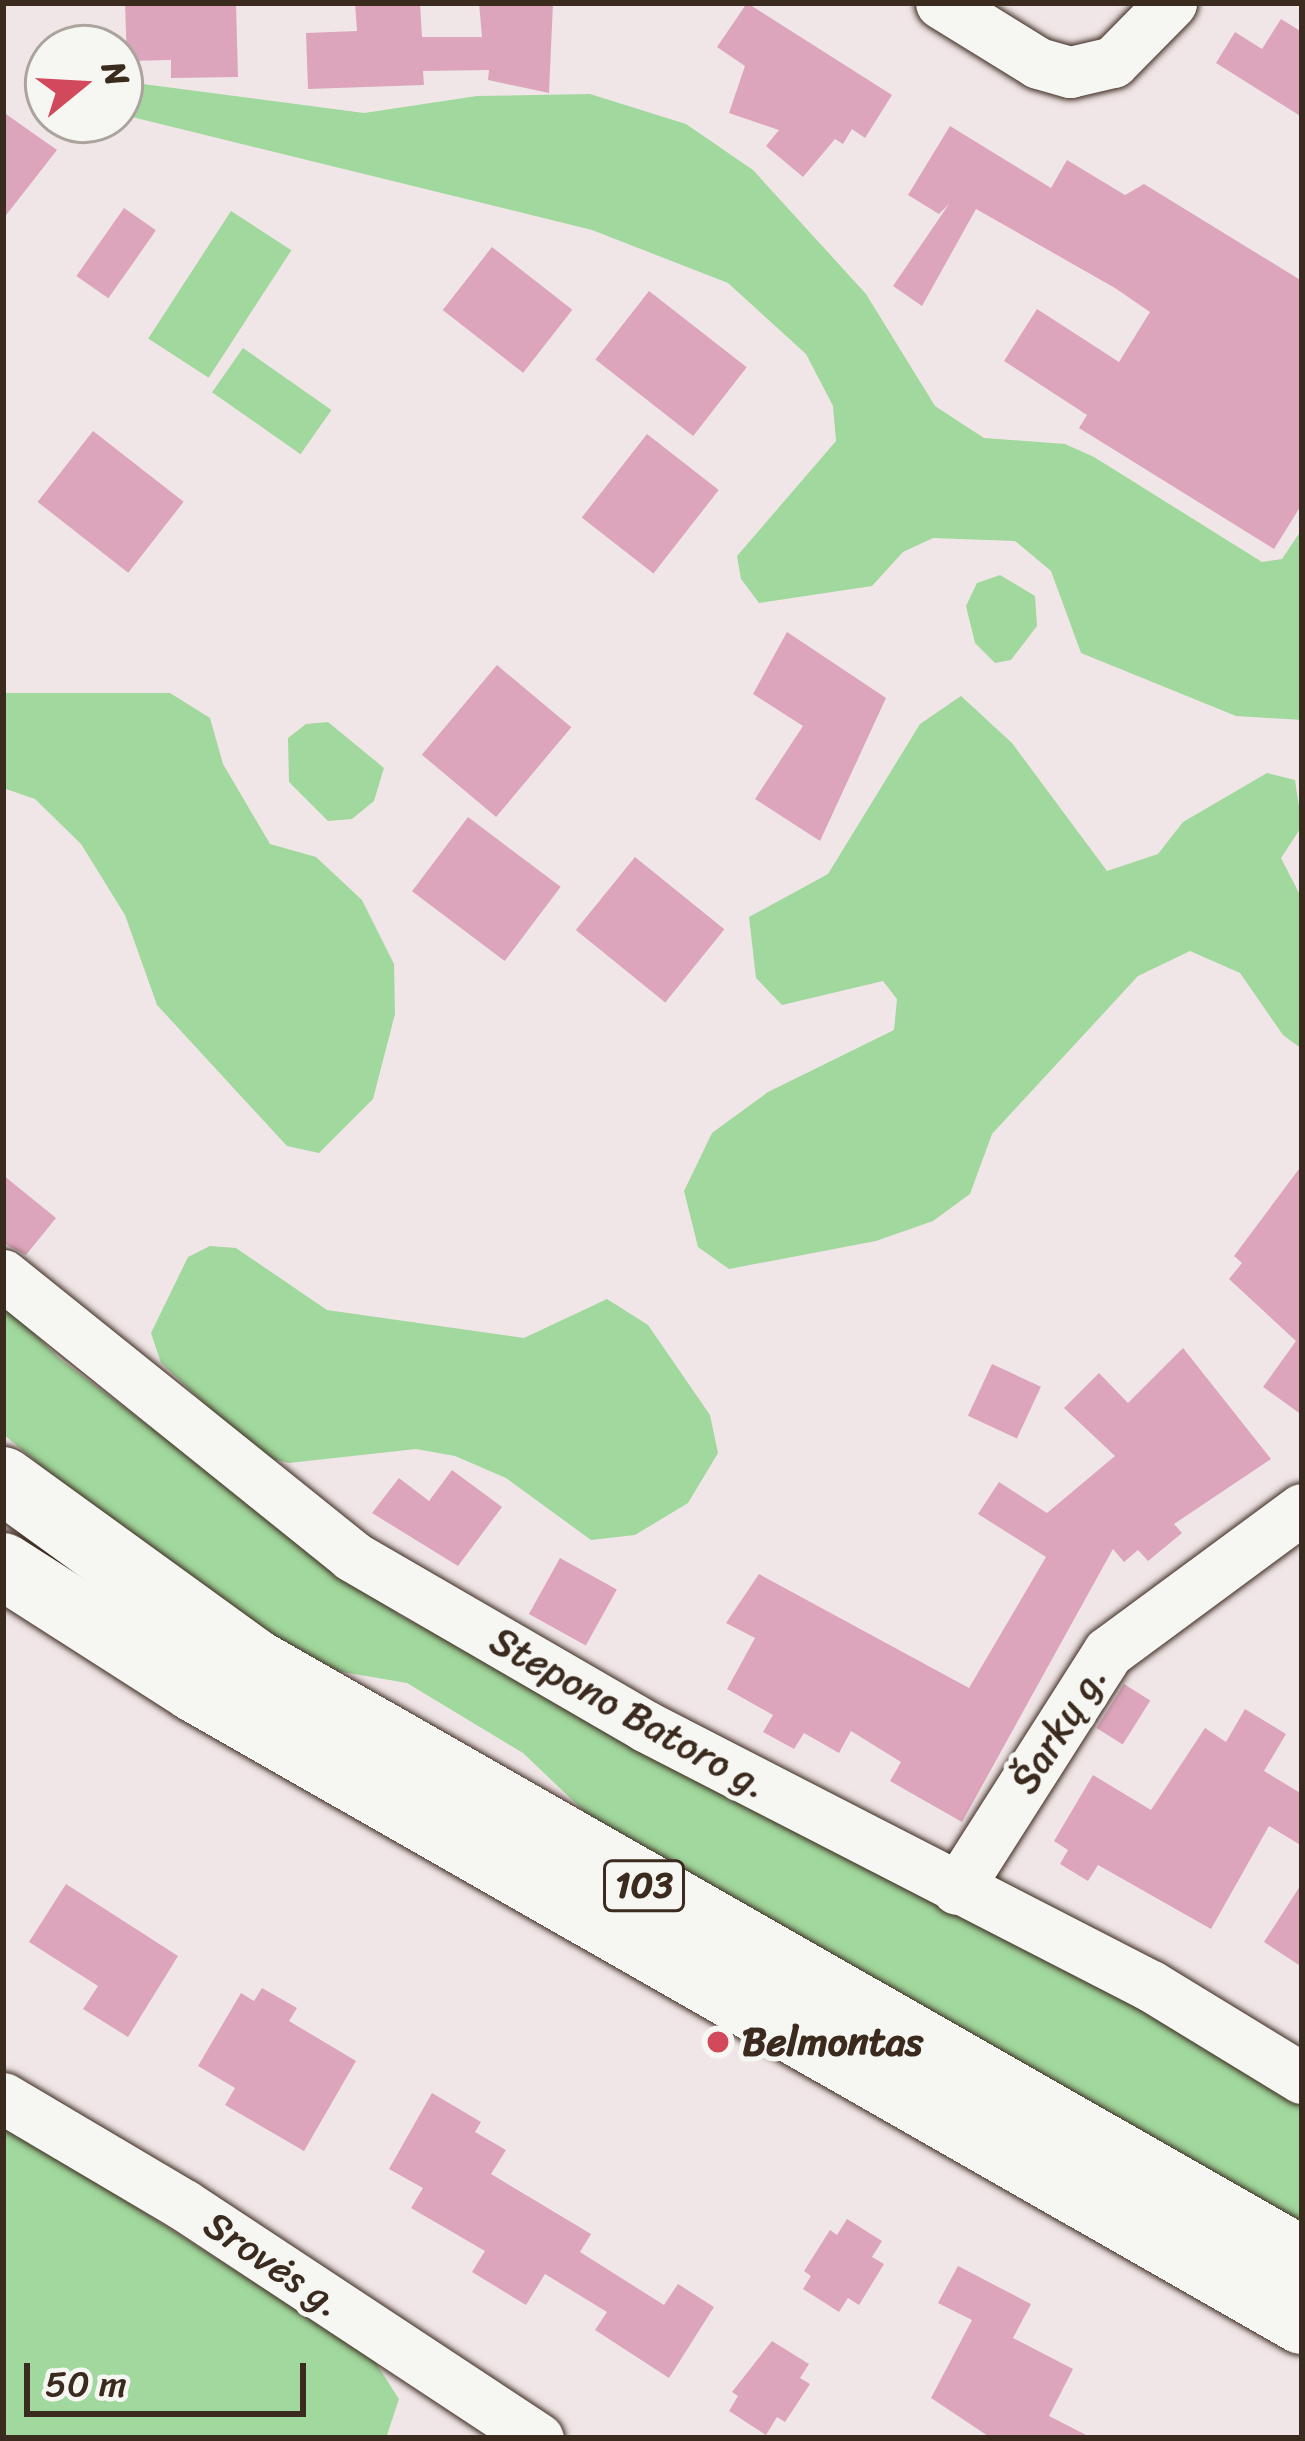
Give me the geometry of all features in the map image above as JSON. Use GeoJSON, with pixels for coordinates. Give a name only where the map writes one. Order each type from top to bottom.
{"type":"FeatureCollection","features":[{"type":"Feature","properties":{"kind":"main road","name":"103"},"geometry":{"type":"LineString","coordinates":[[4,1480],[256,1663],[1302,2260]]}},
{"type":"Feature","properties":{"kind":"main road","name":"103"},"geometry":{"type":"LineString","coordinates":[[3,1566],[195,1689],[1302,2321]]}},
{"type":"Feature","properties":{"kind":"street"},"geometry":{"type":"LineString","coordinates":[[940,3],[1038,63],[1070,72],[1112,62],[1171,3]]}},
{"type":"Feature","properties":{"kind":"street","name":"Stepono Batoro g."},"geometry":{"type":"LineString","coordinates":[[3,1275],[352,1556],[645,1726],[1151,1986],[1302,2078]]}},
{"type":"Feature","properties":{"kind":"street","name":"Šarkų g."},"geometry":{"type":"LineString","coordinates":[[957,1889],[1108,1652],[1302,1509]]}},
{"type":"Feature","properties":{"kind":"street","name":"Srovės g."},"geometry":{"type":"LineString","coordinates":[[3,2098],[184,2205],[538,2438]]}},
{"type":"Feature","properties":{"kind":"green space"},"geometry":{"type":"Polygon","coordinates":[[[144,84],[364,113],[477,96],[590,94],[686,124],[753,170],[866,294],[935,406],[984,438],[1065,444],[1094,457],[1262,562],[1282,559],[1302,529],[1302,720],[1236,716],[1081,653],[1051,571],[1015,541],[933,538],[903,552],[872,586],[759,603],[741,579],[737,556],[836,441],[833,406],[806,354],[728,283],[592,230],[144,120],[144,84]]]}},
{"type":"Feature","properties":{"kind":"green space"},"geometry":{"type":"Polygon","coordinates":[[[231,211],[291,250],[209,378],[148,338],[231,211]]]}},
{"type":"Feature","properties":{"kind":"green space"},"geometry":{"type":"Polygon","coordinates":[[[243,348],[331,410],[300,454],[212,392],[243,348]]]}},
{"type":"Feature","properties":{"kind":"green space"},"geometry":{"type":"Polygon","coordinates":[[[1000,575],[1035,596],[1037,626],[1011,660],[995,663],[975,643],[966,606],[977,583],[1000,575]]]}},
{"type":"Feature","properties":{"kind":"green space"},"geometry":{"type":"Polygon","coordinates":[[[3,693],[170,693],[210,718],[223,764],[270,844],[316,857],[362,900],[394,964],[395,1014],[373,1099],[319,1153],[287,1146],[157,1005],[125,915],[81,844],[35,799],[3,788],[3,693]]]}},
{"type":"Feature","properties":{"kind":"green space"},"geometry":{"type":"Polygon","coordinates":[[[961,696],[1012,743],[1107,871],[1158,854],[1183,822],[1267,773],[1295,780],[1302,826],[1281,858],[1302,899],[1302,1049],[1283,1035],[1240,973],[1190,951],[1138,976],[992,1134],[970,1194],[933,1221],[876,1241],[729,1269],[698,1247],[684,1191],[712,1133],[768,1092],[894,1030],[897,999],[883,981],[782,1005],[756,978],[749,917],[828,874],[920,724],[961,696]]]}},
{"type":"Feature","properties":{"kind":"green space"},"geometry":{"type":"Polygon","coordinates":[[[328,722],[384,768],[374,801],[352,819],[328,821],[289,782],[288,738],[306,724],[328,722]]]}},
{"type":"Feature","properties":{"kind":"green space"},"geometry":{"type":"Polygon","coordinates":[[[210,1246],[236,1248],[327,1310],[524,1338],[607,1299],[648,1325],[710,1415],[718,1453],[688,1503],[635,1535],[591,1540],[506,1478],[455,1456],[416,1449],[289,1463],[263,1457],[161,1363],[151,1333],[188,1257],[210,1246]]]}},
{"type":"Feature","properties":{"kind":"green space"},"geometry":{"type":"Polygon","coordinates":[[[3,1303],[60,1359],[401,1616],[992,1922],[1302,2096],[1302,2233],[627,1852],[523,1753],[407,1683],[308,1666],[180,1581],[3,1434],[3,1303]]]}},
{"type":"Feature","properties":{"kind":"green space"},"geometry":{"type":"Polygon","coordinates":[[[3,2123],[372,2357],[399,2399],[386,2438],[3,2438],[3,2123]]]}},
{"type":"Feature","properties":{"kind":"building"},"geometry":{"type":"Polygon","coordinates":[[[125,3],[236,3],[238,77],[171,78],[171,60],[144,61],[144,24],[126,24],[125,3]]]}},
{"type":"Feature","properties":{"kind":"building"},"geometry":{"type":"Polygon","coordinates":[[[355,3],[420,3],[422,37],[482,37],[479,3],[553,3],[549,93],[488,80],[489,70],[423,71],[424,85],[308,89],[306,33],[357,31],[355,3]]]}},
{"type":"Feature","properties":{"kind":"building"},"geometry":{"type":"Polygon","coordinates":[[[747,3],[892,95],[865,138],[852,129],[843,144],[835,139],[803,177],[766,146],[779,130],[729,113],[745,66],[717,47],[747,3]]]}},
{"type":"Feature","properties":{"kind":"building"},"geometry":{"type":"Polygon","coordinates":[[[1281,19],[1302,32],[1302,117],[1216,63],[1235,32],[1262,49],[1281,19]]]}},
{"type":"Feature","properties":{"kind":"building"},"geometry":{"type":"Polygon","coordinates":[[[3,112],[24,127],[24,144],[48,144],[57,150],[3,219],[3,112]]]}},
{"type":"Feature","properties":{"kind":"building"},"geometry":{"type":"Polygon","coordinates":[[[950,126],[1051,188],[1067,160],[1125,195],[1144,184],[1302,281],[1302,504],[1274,549],[1079,428],[1087,415],[1004,361],[1037,309],[1119,362],[1150,312],[976,209],[922,306],[893,286],[949,204],[939,214],[908,195],[950,126]]]}},
{"type":"Feature","properties":{"kind":"building"},"geometry":{"type":"Polygon","coordinates":[[[124,208],[156,230],[108,298],[76,276],[124,208]]]}},
{"type":"Feature","properties":{"kind":"building"},"geometry":{"type":"Polygon","coordinates":[[[492,247],[572,310],[523,373],[443,310],[492,247]]]}},
{"type":"Feature","properties":{"kind":"building"},"geometry":{"type":"Polygon","coordinates":[[[649,291],[747,367],[693,436],[595,360],[649,291]]]}},
{"type":"Feature","properties":{"kind":"building"},"geometry":{"type":"Polygon","coordinates":[[[93,431],[184,502],[128,573],[38,502],[93,431]]]}},
{"type":"Feature","properties":{"kind":"building"},"geometry":{"type":"Polygon","coordinates":[[[647,434],[719,490],[653,574],[582,518],[647,434]]]}},
{"type":"Feature","properties":{"kind":"building"},"geometry":{"type":"Polygon","coordinates":[[[787,632],[886,698],[820,841],[755,799],[803,726],[753,694],[787,632]]]}},
{"type":"Feature","properties":{"kind":"building"},"geometry":{"type":"Polygon","coordinates":[[[497,665],[571,727],[496,817],[422,755],[497,665]]]}},
{"type":"Feature","properties":{"kind":"building"},"geometry":{"type":"Polygon","coordinates":[[[468,817],[561,887],[505,961],[412,891],[468,817]]]}},
{"type":"Feature","properties":{"kind":"building"},"geometry":{"type":"Polygon","coordinates":[[[635,857],[724,929],[665,1002],[576,930],[635,857]]]}},
{"type":"Feature","properties":{"kind":"building"},"geometry":{"type":"Polygon","coordinates":[[[1302,1165],[1302,1415],[1263,1387],[1296,1341],[1229,1279],[1242,1263],[1234,1256],[1302,1165]]]}},
{"type":"Feature","properties":{"kind":"building"},"geometry":{"type":"Polygon","coordinates":[[[3,1175],[56,1218],[26,1255],[3,1243],[3,1175]]]}},
{"type":"Feature","properties":{"kind":"building"},"geometry":{"type":"Polygon","coordinates":[[[1183,1348],[1271,1459],[1174,1524],[1182,1533],[1148,1561],[1138,1550],[1124,1562],[1113,1549],[962,1822],[890,1781],[901,1762],[851,1731],[839,1753],[804,1733],[794,1749],[763,1732],[773,1715],[727,1689],[755,1638],[726,1623],[759,1574],[969,1688],[1046,1557],[978,1514],[999,1482],[1047,1513],[1115,1456],[1064,1408],[1099,1373],[1128,1403],[1183,1348]]]}},
{"type":"Feature","properties":{"kind":"building"},"geometry":{"type":"Polygon","coordinates":[[[992,1364],[1041,1387],[1017,1438],[968,1416],[992,1364]]]}},
{"type":"Feature","properties":{"kind":"building"},"geometry":{"type":"Polygon","coordinates":[[[452,1470],[502,1507],[458,1566],[372,1513],[399,1478],[429,1501],[452,1470]]]}},
{"type":"Feature","properties":{"kind":"building"},"geometry":{"type":"Polygon","coordinates":[[[560,1558],[617,1590],[586,1645],[529,1614],[560,1558]]]}},
{"type":"Feature","properties":{"kind":"building"},"geometry":{"type":"Polygon","coordinates":[[[1124,1684],[1150,1700],[1123,1745],[1096,1728],[1124,1684]]]}},
{"type":"Feature","properties":{"kind":"building"},"geometry":{"type":"Polygon","coordinates":[[[1245,1709],[1286,1734],[1264,1771],[1302,1794],[1302,1846],[1269,1826],[1211,1929],[1098,1865],[1088,1881],[1060,1864],[1068,1850],[1054,1841],[1093,1775],[1151,1810],[1205,1728],[1226,1742],[1245,1709]]]}},
{"type":"Feature","properties":{"kind":"building"},"geometry":{"type":"Polygon","coordinates":[[[1302,1883],[1302,1967],[1264,1942],[1302,1883]]]}},
{"type":"Feature","properties":{"kind":"building"},"geometry":{"type":"Polygon","coordinates":[[[66,1884],[178,1956],[128,2037],[83,2009],[98,1986],[29,1942],[66,1884]]]}},
{"type":"Feature","properties":{"kind":"building"},"geometry":{"type":"Polygon","coordinates":[[[262,1988],[297,2008],[289,2021],[356,2061],[304,2151],[225,2105],[235,2088],[198,2066],[241,1993],[254,2001],[262,1988]]]}},
{"type":"Feature","properties":{"kind":"building"},"geometry":{"type":"Polygon","coordinates":[[[432,2093],[481,2122],[475,2132],[506,2150],[491,2174],[591,2234],[580,2252],[664,2305],[678,2284],[714,2307],[669,2378],[595,2330],[607,2312],[545,2274],[526,2305],[472,2272],[485,2251],[411,2208],[423,2188],[389,2169],[432,2093]]]}},
{"type":"Feature","properties":{"kind":"building"},"geometry":{"type":"Polygon","coordinates":[[[847,2219],[882,2241],[872,2257],[884,2264],[859,2305],[848,2298],[839,2312],[803,2289],[811,2276],[804,2271],[830,2230],[837,2235],[847,2219]]]}},
{"type":"Feature","properties":{"kind":"building"},"geometry":{"type":"Polygon","coordinates":[[[958,2266],[1031,2304],[1013,2338],[1073,2369],[1049,2416],[1092,2438],[991,2438],[931,2398],[972,2320],[938,2303],[958,2266]]]}},
{"type":"Feature","properties":{"kind":"building"},"geometry":{"type":"Polygon","coordinates":[[[772,2341],[809,2364],[800,2378],[810,2384],[785,2422],[777,2417],[766,2435],[729,2411],[738,2396],[732,2392],[772,2341]]]}},
{"type":"Feature","properties":{"kind":"place","name":"Belmontas"},"geometry":{"type":"Point","coordinates":[718,2042]}}]}
